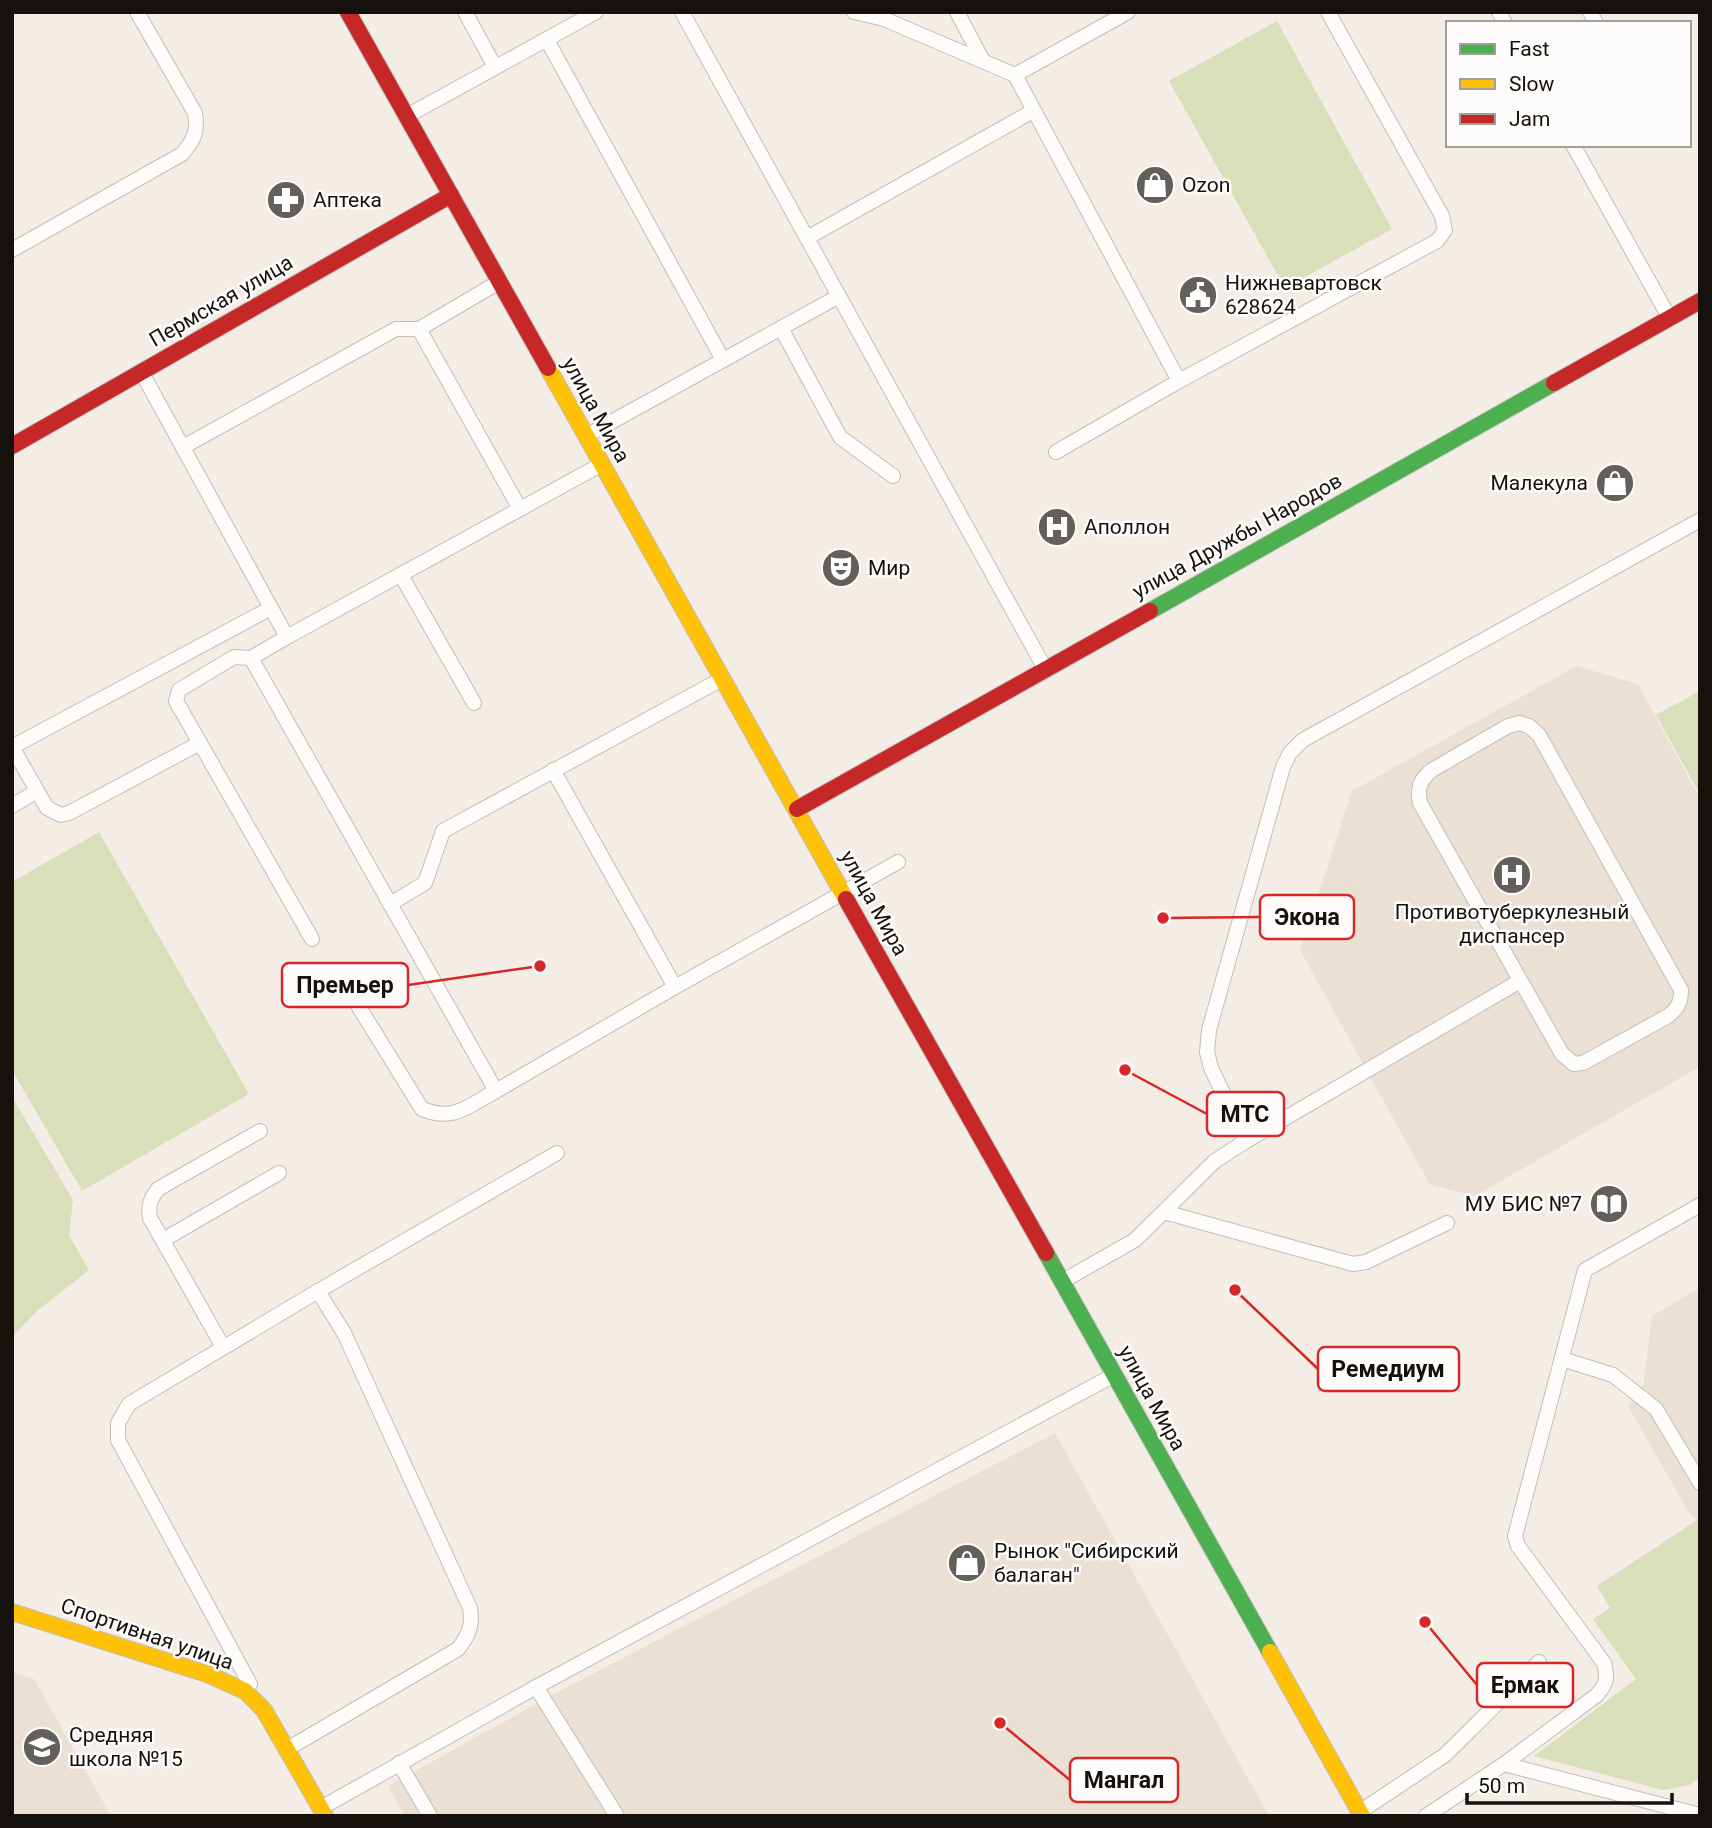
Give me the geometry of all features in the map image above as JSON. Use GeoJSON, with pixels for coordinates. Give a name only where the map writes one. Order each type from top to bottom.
{"type":"FeatureCollection","features":[{"type":"Feature","properties":{"kind":"main road","name":"улица Мира"},"geometry":{"type":"LineString","coordinates":[[348,12],[1361,1814]]}},
{"type":"Feature","properties":{"kind":"main road","name":"Пермская улица"},"geometry":{"type":"LineString","coordinates":[[12,446],[451,195]]}},
{"type":"Feature","properties":{"kind":"main road","name":"улица Дружбы Народов"},"geometry":{"type":"LineString","coordinates":[[797,809],[1700,301]]}},
{"type":"Feature","properties":{"kind":"main road","name":"Спортивная улица"},"geometry":{"type":"LineString","coordinates":[[12,1612],[207,1674],[245,1691],[264,1710],[287,1749],[318,1813]]}},
{"type":"Feature","properties":{"kind":"lane"},"geometry":{"type":"LineString","coordinates":[[12,250],[182,154],[193,141],[198,127],[195,113],[138,12]]}},
{"type":"Feature","properties":{"kind":"lane"},"geometry":{"type":"LineString","coordinates":[[465,12],[495,67]]}},
{"type":"Feature","properties":{"kind":"lane"},"geometry":{"type":"LineString","coordinates":[[407,116],[596,12]]}},
{"type":"Feature","properties":{"kind":"lane"},"geometry":{"type":"LineString","coordinates":[[682,12],[1044,668]]}},
{"type":"Feature","properties":{"kind":"lane"},"geometry":{"type":"LineString","coordinates":[[854,12],[884,19],[1015,75],[1180,381]]}},
{"type":"Feature","properties":{"kind":"lane"},"geometry":{"type":"LineString","coordinates":[[957,12],[982,61]]}},
{"type":"Feature","properties":{"kind":"lane"},"geometry":{"type":"LineString","coordinates":[[1015,75],[1128,12]]}},
{"type":"Feature","properties":{"kind":"lane"},"geometry":{"type":"LineString","coordinates":[[1056,452],[1437,241],[1445,230],[1442,216],[1328,12]]}},
{"type":"Feature","properties":{"kind":"lane"},"geometry":{"type":"LineString","coordinates":[[547,40],[723,360]]}},
{"type":"Feature","properties":{"kind":"lane"},"geometry":{"type":"LineString","coordinates":[[807,238],[1033,111]]}},
{"type":"Feature","properties":{"kind":"lane"},"geometry":{"type":"LineString","coordinates":[[1574,147],[1670,318]]}},
{"type":"Feature","properties":{"kind":"lane"},"geometry":{"type":"LineString","coordinates":[[183,447],[396,329],[419,329],[500,282]]}},
{"type":"Feature","properties":{"kind":"lane"},"geometry":{"type":"LineString","coordinates":[[586,436],[839,296]]}},
{"type":"Feature","properties":{"kind":"lane"},"geometry":{"type":"LineString","coordinates":[[781,328],[840,437],[893,476]]}},
{"type":"Feature","properties":{"kind":"lane"},"geometry":{"type":"LineString","coordinates":[[419,329],[520,509]]}},
{"type":"Feature","properties":{"kind":"lane"},"geometry":{"type":"LineString","coordinates":[[141,371],[287,637]]}},
{"type":"Feature","properties":{"kind":"lane"},"geometry":{"type":"LineString","coordinates":[[312,939],[176,701],[179,690],[234,657],[251,658],[602,464]]}},
{"type":"Feature","properties":{"kind":"lane"},"geometry":{"type":"LineString","coordinates":[[1246,1141],[1211,1068],[1207,1052],[1209,1030],[1283,767],[1290,753],[1303,740],[1700,520]]}},
{"type":"Feature","properties":{"kind":"lane"},"geometry":{"type":"LineString","coordinates":[[401,575],[474,703]]}},
{"type":"Feature","properties":{"kind":"lane"},"geometry":{"type":"LineString","coordinates":[[200,743],[61,815],[53,812],[37,791],[12,747],[271,608]]}},
{"type":"Feature","properties":{"kind":"lane"},"geometry":{"type":"LineString","coordinates":[[251,658],[496,1091]]}},
{"type":"Feature","properties":{"kind":"lane"},"geometry":{"type":"LineString","coordinates":[[390,904],[425,883],[443,831],[722,678]]}},
{"type":"Feature","properties":{"kind":"lane"},"geometry":{"type":"LineString","coordinates":[[1519,723],[1529,726],[1539,735],[1681,990],[1681,1002],[1668,1016],[1583,1063],[1574,1064],[1562,1054],[1520,981],[1420,803],[1418,791],[1422,778],[1432,769],[1508,726],[1519,723]]}},
{"type":"Feature","properties":{"kind":"lane"},"geometry":{"type":"LineString","coordinates":[[552,771],[675,987]]}},
{"type":"Feature","properties":{"kind":"lane"},"geometry":{"type":"LineString","coordinates":[[12,806],[37,791]]}},
{"type":"Feature","properties":{"kind":"lane"},"geometry":{"type":"LineString","coordinates":[[357,1004],[422,1109],[437,1115],[452,1115],[898,862]]}},
{"type":"Feature","properties":{"kind":"lane"},"geometry":{"type":"LineString","coordinates":[[1062,1282],[1135,1240],[1215,1161],[1520,981]]}},
{"type":"Feature","properties":{"kind":"lane"},"geometry":{"type":"LineString","coordinates":[[223,1347],[150,1218],[149,1208],[152,1196],[158,1189],[260,1131]]}},
{"type":"Feature","properties":{"kind":"lane"},"geometry":{"type":"LineString","coordinates":[[264,1710],[118,1440],[118,1423],[129,1404],[557,1153]]}},
{"type":"Feature","properties":{"kind":"lane"},"geometry":{"type":"LineString","coordinates":[[163,1240],[279,1173]]}},
{"type":"Feature","properties":{"kind":"lane"},"geometry":{"type":"LineString","coordinates":[[1426,1816],[1504,1764],[1597,1695],[1605,1685],[1608,1676],[1604,1663],[1518,1546],[1515,1536],[1585,1270],[1700,1205]]}},
{"type":"Feature","properties":{"kind":"lane"},"geometry":{"type":"LineString","coordinates":[[1164,1212],[1353,1264],[1366,1262],[1447,1223]]}},
{"type":"Feature","properties":{"kind":"lane"},"geometry":{"type":"LineString","coordinates":[[287,1749],[458,1649],[468,1637],[472,1622],[470,1608],[344,1333],[318,1291]]}},
{"type":"Feature","properties":{"kind":"lane"},"geometry":{"type":"LineString","coordinates":[[1562,1359],[1613,1375],[1656,1409],[1700,1483]]}},
{"type":"Feature","properties":{"kind":"lane"},"geometry":{"type":"LineString","coordinates":[[318,1813],[399,1763],[536,1687],[1115,1375]]}},
{"type":"Feature","properties":{"kind":"lane"},"geometry":{"type":"LineString","coordinates":[[1361,1814],[1445,1755],[1539,1662]]}},
{"type":"Feature","properties":{"kind":"lane"},"geometry":{"type":"LineString","coordinates":[[536,1687],[617,1816]]}},
{"type":"Feature","properties":{"kind":"lane"},"geometry":{"type":"LineString","coordinates":[[399,1763],[430,1816]]}},
{"type":"Feature","properties":{"kind":"lane"},"geometry":{"type":"LineString","coordinates":[[1504,1764],[1700,1815]]}},
{"type":"Feature","properties":{"kind":"shaded area","name":"Противотуберкулезный диспансер"},"geometry":{"type":"Polygon","coordinates":[[[1577,666],[1638,684],[1700,799],[1700,1061],[1696,1069],[1475,1196],[1430,1185],[1300,950],[1352,791],[1577,666]]]}},
{"type":"Feature","properties":{"kind":"shaded area"},"geometry":{"type":"Polygon","coordinates":[[[1700,1288],[1700,1524],[1687,1509],[1628,1406],[1643,1386],[1652,1316],[1700,1288]]]}},
{"type":"Feature","properties":{"kind":"shaded area","name":"Рынок \"Сибирский балаган\""},"geometry":{"type":"Polygon","coordinates":[[[1055,1433],[1269,1816],[405,1816],[388,1786],[556,1693],[1055,1433]]]}},
{"type":"Feature","properties":{"kind":"shaded area","name":"Средняя школа №15"},"geometry":{"type":"Polygon","coordinates":[[[12,1672],[34,1679],[111,1816],[12,1816],[12,1672]]]}},
{"type":"Feature","properties":{"kind":"green space"},"geometry":{"type":"Polygon","coordinates":[[[1277,21],[1392,229],[1285,288],[1169,81],[1277,21]]]}},
{"type":"Feature","properties":{"kind":"green space"},"geometry":{"type":"Polygon","coordinates":[[[1700,692],[1700,794],[1656,715],[1700,692]]]}},
{"type":"Feature","properties":{"kind":"green space"},"geometry":{"type":"Polygon","coordinates":[[[99,832],[249,1094],[82,1191],[12,1070],[12,882],[99,832]]]}},
{"type":"Feature","properties":{"kind":"green space"},"geometry":{"type":"Polygon","coordinates":[[[12,1097],[73,1200],[69,1235],[89,1270],[37,1311],[12,1337],[12,1097]]]}},
{"type":"Feature","properties":{"kind":"green space"},"geometry":{"type":"Polygon","coordinates":[[[1697,1520],[1700,1524],[1700,1778],[1690,1785],[1663,1790],[1534,1756],[1636,1679],[1593,1619],[1610,1608],[1597,1586],[1697,1520]]]}},
{"type":"Feature","properties":{"kind":"traffic: fast"},"geometry":{"type":"LineString","coordinates":[[1150,611],[1554,383]]}},
{"type":"Feature","properties":{"kind":"traffic: fast"},"geometry":{"type":"LineString","coordinates":[[1046,1253],[1270,1652]]}},
{"type":"Feature","properties":{"kind":"traffic: slow"},"geometry":{"type":"LineString","coordinates":[[548,368],[846,899]]}},
{"type":"Feature","properties":{"kind":"traffic: slow"},"geometry":{"type":"LineString","coordinates":[[12,1612],[207,1674],[245,1691],[264,1710],[325,1816]]}},
{"type":"Feature","properties":{"kind":"traffic: slow"},"geometry":{"type":"LineString","coordinates":[[1270,1652],[1362,1816]]}},
{"type":"Feature","properties":{"kind":"traffic: jam"},"geometry":{"type":"LineString","coordinates":[[348,12],[548,368]]}},
{"type":"Feature","properties":{"kind":"traffic: jam"},"geometry":{"type":"LineString","coordinates":[[12,446],[451,195]]}},
{"type":"Feature","properties":{"kind":"traffic: jam"},"geometry":{"type":"LineString","coordinates":[[1554,383],[1700,301]]}},
{"type":"Feature","properties":{"kind":"traffic: jam"},"geometry":{"type":"LineString","coordinates":[[797,809],[1150,611]]}},
{"type":"Feature","properties":{"kind":"traffic: jam"},"geometry":{"type":"LineString","coordinates":[[846,899],[1046,1253]]}},
{"type":"Feature","properties":{"kind":"place","name":"Ozon"},"geometry":{"type":"Point","coordinates":[1155,185]}},
{"type":"Feature","properties":{"kind":"place","name":"Аптека"},"geometry":{"type":"Point","coordinates":[286,200]}},
{"type":"Feature","properties":{"kind":"place","name":"Нижневартовск 628624"},"geometry":{"type":"Point","coordinates":[1198,295]}},
{"type":"Feature","properties":{"kind":"place","name":"Малекула"},"geometry":{"type":"Point","coordinates":[1615,483]}},
{"type":"Feature","properties":{"kind":"place","name":"Аполлон"},"geometry":{"type":"Point","coordinates":[1057,527]}},
{"type":"Feature","properties":{"kind":"place","name":"Мир"},"geometry":{"type":"Point","coordinates":[841,568]}},
{"type":"Feature","properties":{"kind":"place","name":"Противотуберкулезный диспансер"},"geometry":{"type":"Point","coordinates":[1512,875]}},
{"type":"Feature","properties":{"kind":"place","name":"Экона"},"geometry":{"type":"Point","coordinates":[1163,918]}},
{"type":"Feature","properties":{"kind":"place","name":"Премьер"},"geometry":{"type":"Point","coordinates":[540,966]}},
{"type":"Feature","properties":{"kind":"place","name":"МТС"},"geometry":{"type":"Point","coordinates":[1125,1070]}},
{"type":"Feature","properties":{"kind":"place","name":"МУ БИС №7"},"geometry":{"type":"Point","coordinates":[1609,1204]}},
{"type":"Feature","properties":{"kind":"place","name":"Ремедиум"},"geometry":{"type":"Point","coordinates":[1235,1290]}},
{"type":"Feature","properties":{"kind":"place","name":"Рынок \"Сибирский балаган\""},"geometry":{"type":"Point","coordinates":[967,1563]}},
{"type":"Feature","properties":{"kind":"place","name":"Ермак"},"geometry":{"type":"Point","coordinates":[1425,1622]}},
{"type":"Feature","properties":{"kind":"place","name":"Мангал"},"geometry":{"type":"Point","coordinates":[1000,1723]}},
{"type":"Feature","properties":{"kind":"place","name":"Средняя школа №15"},"geometry":{"type":"Point","coordinates":[42,1747]}}]}
